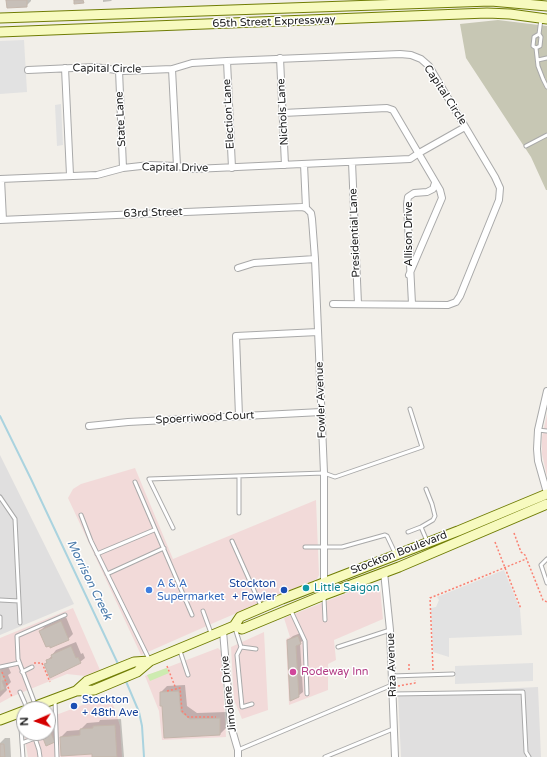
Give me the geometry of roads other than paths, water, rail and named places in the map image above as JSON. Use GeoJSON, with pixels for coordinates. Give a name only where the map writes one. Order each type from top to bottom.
{"type":"FeatureCollection","features":[{"type":"Feature","properties":{"kind":"main road","name":"65th Street Expressway"},"geometry":{"type":"LineString","coordinates":[[0,18],[310,3],[491,1],[547,6]]}},
{"type":"Feature","properties":{"kind":"main road","name":"65th Street Expressway"},"geometry":{"type":"LineString","coordinates":[[0,32],[487,13],[544,18]]}},
{"type":"Feature","properties":{"kind":"main road"},"geometry":{"type":"LineString","coordinates":[[495,526],[500,517],[541,501],[547,494]]}},
{"type":"Feature","properties":{"kind":"main road","name":"Stockton Boulevard"},"geometry":{"type":"LineString","coordinates":[[76,691],[95,693],[114,682],[137,672],[150,661],[234,626],[240,617],[324,582],[547,494]]}},
{"type":"Feature","properties":{"kind":"main road","name":"Stockton Boulevard"},"geometry":{"type":"LineString","coordinates":[[234,626],[242,629],[547,504]]}},
{"type":"Feature","properties":{"kind":"main road"},"geometry":{"type":"LineString","coordinates":[[379,561],[384,572]]}},
{"type":"Feature","properties":{"kind":"main road","name":"Stockton Boulevard"},"geometry":{"type":"LineString","coordinates":[[49,701],[76,691],[87,681],[134,662],[150,661]]}},
{"type":"Feature","properties":{"kind":"main road","name":"Stockton Boulevard"},"geometry":{"type":"LineString","coordinates":[[0,720],[16,713]]}},
{"type":"Feature","properties":{"kind":"street","name":"Capital Circle"},"geometry":{"type":"LineString","coordinates":[[28,70],[95,67],[123,71],[172,69],[192,63],[280,58],[411,55],[421,59],[429,66],[500,188],[499,200],[460,296],[456,302],[448,305],[333,304]]}},
{"type":"Feature","properties":{"kind":"street","name":"Nichols Lane"},"geometry":{"type":"LineString","coordinates":[[280,58],[286,165]]}},
{"type":"Feature","properties":{"kind":"street","name":"Election Lane"},"geometry":{"type":"LineString","coordinates":[[226,61],[232,168]]}},
{"type":"Feature","properties":{"kind":"street","name":"Capital Circle"},"geometry":{"type":"LineString","coordinates":[[65,68],[70,175]]}},
{"type":"Feature","properties":{"kind":"street"},"geometry":{"type":"LineString","coordinates":[[172,69],[177,166]]}},
{"type":"Feature","properties":{"kind":"street","name":"State Lane"},"geometry":{"type":"LineString","coordinates":[[119,70],[123,168]]}},
{"type":"Feature","properties":{"kind":"street"},"geometry":{"type":"LineString","coordinates":[[283,113],[387,108],[393,110],[440,190],[442,198],[409,275]]}},
{"type":"Feature","properties":{"kind":"street","name":"Capital Drive"},"geometry":{"type":"LineString","coordinates":[[0,179],[102,174],[123,168],[150,165],[177,166],[194,170],[410,160],[419,153],[465,127]]}},
{"type":"Feature","properties":{"kind":"street","name":"Presidential Lane"},"geometry":{"type":"LineString","coordinates":[[352,162],[358,304]]}},
{"type":"Feature","properties":{"kind":"street"},"geometry":{"type":"LineString","coordinates":[[304,164],[306,208]]}},
{"type":"Feature","properties":{"kind":"street"},"geometry":{"type":"LineString","coordinates":[[0,179],[1,220]]}},
{"type":"Feature","properties":{"kind":"street","name":"Allison Drive"},"geometry":{"type":"LineString","coordinates":[[412,304],[409,275],[408,197],[414,193],[427,192],[433,189],[435,183]]}},
{"type":"Feature","properties":{"kind":"street","name":"63rd Street"},"geometry":{"type":"LineString","coordinates":[[1,220],[306,208]]}},
{"type":"Feature","properties":{"kind":"street","name":"Fowler Avenue"},"geometry":{"type":"LineString","coordinates":[[306,208],[312,219],[315,260],[324,473],[324,595]]}},
{"type":"Feature","properties":{"kind":"street"},"geometry":{"type":"LineString","coordinates":[[238,268],[254,263],[315,260]]}},
{"type":"Feature","properties":{"kind":"street"},"geometry":{"type":"LineString","coordinates":[[240,416],[236,336],[318,332]]}},
{"type":"Feature","properties":{"kind":"street"},"geometry":{"type":"LineString","coordinates":[[547,391],[538,430],[537,449],[538,461],[547,494]]}},
{"type":"Feature","properties":{"kind":"street","name":"Spoerriwood Court"},"geometry":{"type":"LineString","coordinates":[[89,426],[128,422],[321,412]]}},
{"type":"Feature","properties":{"kind":"street","name":"Riza Avenue"},"geometry":{"type":"LineString","coordinates":[[384,572],[394,686],[395,757]]}},
{"type":"Feature","properties":{"kind":"street","name":"Jimolene Drive"},"geometry":{"type":"LineString","coordinates":[[223,631],[231,726],[238,754]]}},
{"type":"Feature","properties":{"kind":"lane"},"geometry":{"type":"LineString","coordinates":[[536,48],[540,46],[541,37],[539,34],[544,18]]}},
{"type":"Feature","properties":{"kind":"lane"},"geometry":{"type":"LineString","coordinates":[[539,34],[534,37],[533,46],[536,48],[543,79],[547,87]]}},
{"type":"Feature","properties":{"kind":"lane"},"geometry":{"type":"LineString","coordinates":[[538,60],[547,58]]}},
{"type":"Feature","properties":{"kind":"lane"},"geometry":{"type":"LineString","coordinates":[[526,146],[546,136],[547,141]]}},
{"type":"Feature","properties":{"kind":"lane"},"geometry":{"type":"LineString","coordinates":[[173,528],[149,480],[324,473],[335,477],[422,447],[410,409]]}},
{"type":"Feature","properties":{"kind":"lane"},"geometry":{"type":"LineString","coordinates":[[538,430],[547,431]]}},
{"type":"Feature","properties":{"kind":"lane"},"geometry":{"type":"LineString","coordinates":[[239,476],[239,513]]}},
{"type":"Feature","properties":{"kind":"lane"},"geometry":{"type":"LineString","coordinates":[[135,482],[154,530],[164,548],[192,615]]}},
{"type":"Feature","properties":{"kind":"lane"},"geometry":{"type":"LineString","coordinates":[[408,532],[433,520],[435,516],[426,489]]}},
{"type":"Feature","properties":{"kind":"lane"},"geometry":{"type":"LineString","coordinates":[[0,498],[15,519],[20,623]]}},
{"type":"Feature","properties":{"kind":"lane"},"geometry":{"type":"LineString","coordinates":[[81,515],[97,554],[150,661]]}},
{"type":"Feature","properties":{"kind":"lane"},"geometry":{"type":"LineString","coordinates":[[421,526],[428,542]]}},
{"type":"Feature","properties":{"kind":"lane"},"geometry":{"type":"LineString","coordinates":[[97,554],[154,530]]}},
{"type":"Feature","properties":{"kind":"lane"},"geometry":{"type":"LineString","coordinates":[[305,547],[342,547],[385,535],[387,536],[396,554]]}},
{"type":"Feature","properties":{"kind":"lane"},"geometry":{"type":"LineString","coordinates":[[232,541],[262,608]]}},
{"type":"Feature","properties":{"kind":"lane"},"geometry":{"type":"LineString","coordinates":[[107,574],[164,548]]}},
{"type":"Feature","properties":{"kind":"lane"},"geometry":{"type":"LineString","coordinates":[[547,559],[541,565],[547,583]]}},
{"type":"Feature","properties":{"kind":"lane"},"geometry":{"type":"LineString","coordinates":[[324,595],[323,604],[325,620]]}},
{"type":"Feature","properties":{"kind":"lane"},"geometry":{"type":"LineString","coordinates":[[0,600],[19,601]]}},
{"type":"Feature","properties":{"kind":"lane"},"geometry":{"type":"LineString","coordinates":[[290,609],[305,641],[307,694]]}},
{"type":"Feature","properties":{"kind":"lane"},"geometry":{"type":"LineString","coordinates":[[203,611],[212,635]]}},
{"type":"Feature","properties":{"kind":"lane"},"geometry":{"type":"LineString","coordinates":[[26,701],[22,672],[19,663],[17,636],[65,615]]}},
{"type":"Feature","properties":{"kind":"lane"},"geometry":{"type":"LineString","coordinates":[[0,617],[0,627]]}},
{"type":"Feature","properties":{"kind":"lane"},"geometry":{"type":"LineString","coordinates":[[234,626],[241,647],[237,655],[242,707],[252,704]]}},
{"type":"Feature","properties":{"kind":"lane"},"geometry":{"type":"LineString","coordinates":[[338,646],[390,630]]}},
{"type":"Feature","properties":{"kind":"lane"},"geometry":{"type":"LineString","coordinates":[[241,647],[256,649]]}},
{"type":"Feature","properties":{"kind":"lane"},"geometry":{"type":"LineString","coordinates":[[179,649],[188,675]]}},
{"type":"Feature","properties":{"kind":"lane"},"geometry":{"type":"LineString","coordinates":[[0,667],[19,663]]}},
{"type":"Feature","properties":{"kind":"lane"},"geometry":{"type":"LineString","coordinates":[[22,672],[32,667]]}},
{"type":"Feature","properties":{"kind":"lane"},"geometry":{"type":"LineString","coordinates":[[392,676],[453,674]]}},
{"type":"Feature","properties":{"kind":"lane"},"geometry":{"type":"LineString","coordinates":[[238,754],[394,686]]}},
{"type":"Feature","properties":{"kind":"lane"},"geometry":{"type":"LineString","coordinates":[[20,692],[24,701]]}},
{"type":"Feature","properties":{"kind":"lane"},"geometry":{"type":"LineString","coordinates":[[393,694],[523,692],[526,752],[528,757]]}},
{"type":"Feature","properties":{"kind":"lane"},"geometry":{"type":"LineString","coordinates":[[55,699],[57,757]]}},
{"type":"Feature","properties":{"kind":"lane"},"geometry":{"type":"LineString","coordinates":[[325,757],[394,729]]}},
{"type":"Feature","properties":{"kind":"lane"},"geometry":{"type":"LineString","coordinates":[[23,757],[22,743],[35,738],[40,757]]}},
{"type":"Feature","properties":{"kind":"waterway","name":"Morrison Creek"},"geometry":{"type":"LineString","coordinates":[[0,416],[119,666]]}},
{"type":"Feature","properties":{"kind":"waterway","name":"Morrison Creek"},"geometry":{"type":"LineString","coordinates":[[125,679],[139,712],[142,726],[144,757]]}},
{"type":"Feature","properties":{"kind":"place","name":"Little Saigon"},"geometry":{"type":"Point","coordinates":[306,588]}},
{"type":"Feature","properties":{"kind":"place","name":"A & A Supermarket"},"geometry":{"type":"Point","coordinates":[149,590]}},
{"type":"Feature","properties":{"kind":"place","name":"Stockton + Fowler"},"geometry":{"type":"Point","coordinates":[284,590]}},
{"type":"Feature","properties":{"kind":"place","name":"Rodeway Inn"},"geometry":{"type":"Point","coordinates":[293,672]}},
{"type":"Feature","properties":{"kind":"place","name":"Stockton + 48th Ave"},"geometry":{"type":"Point","coordinates":[74,706]}}]}
